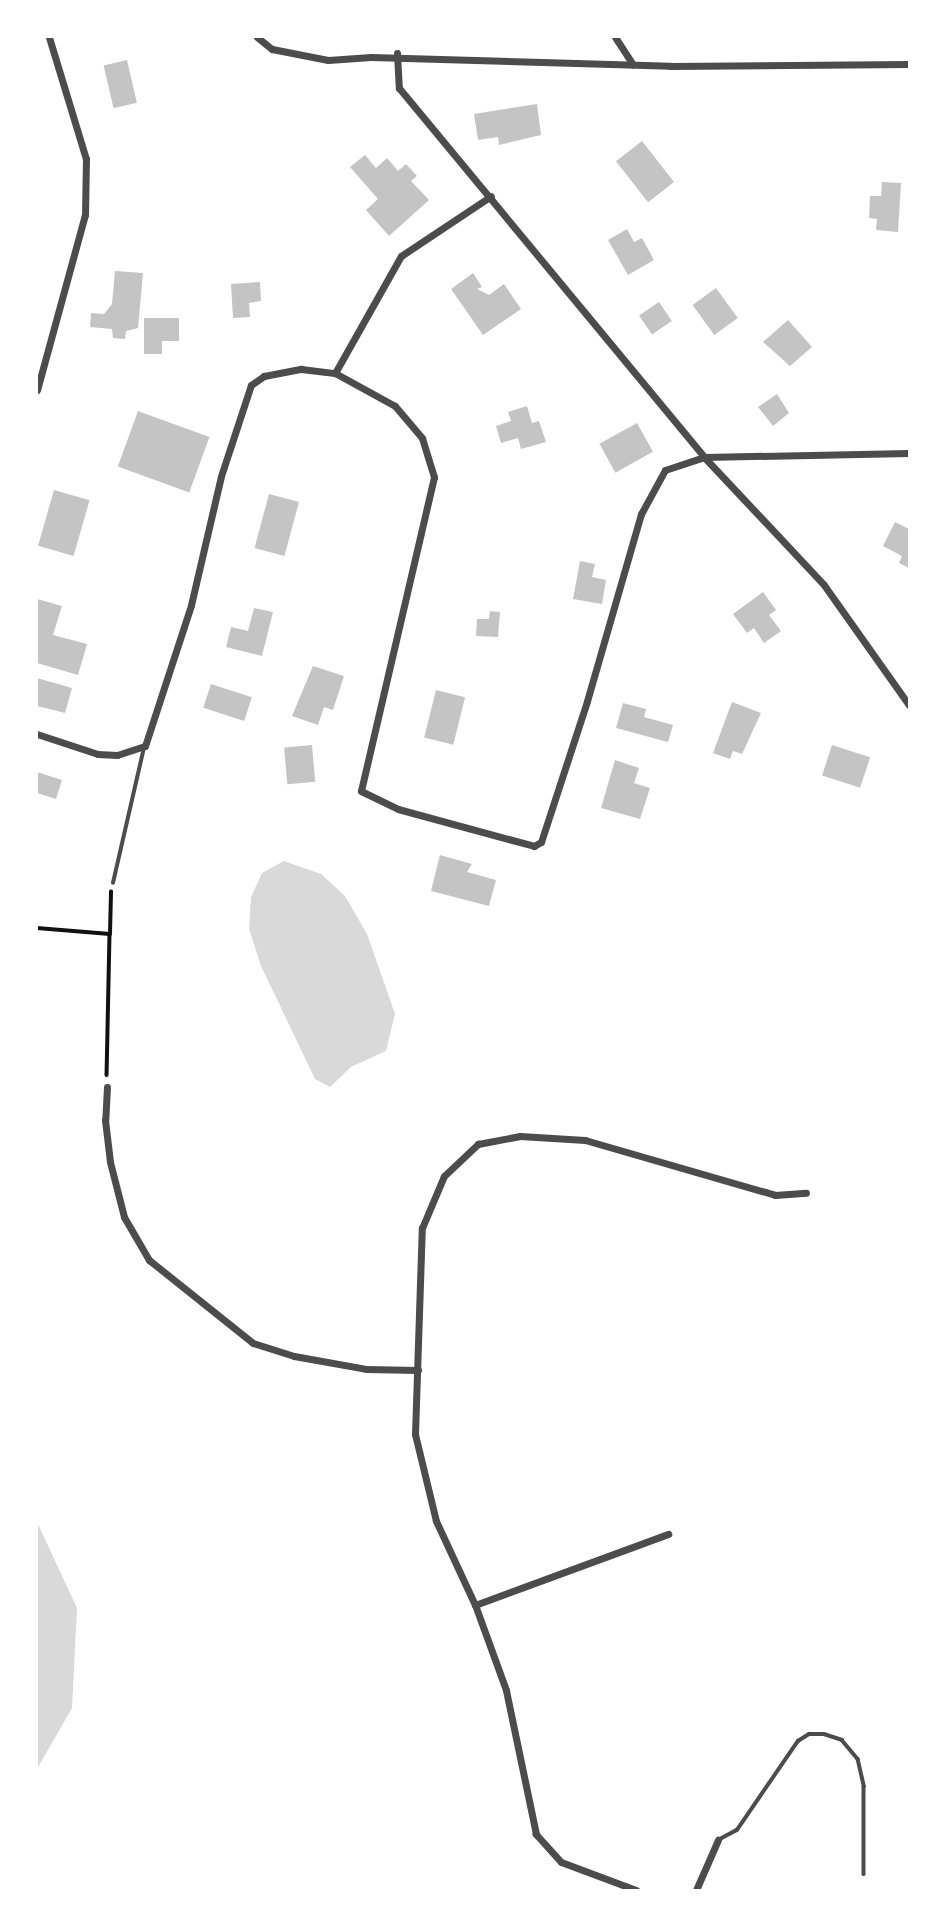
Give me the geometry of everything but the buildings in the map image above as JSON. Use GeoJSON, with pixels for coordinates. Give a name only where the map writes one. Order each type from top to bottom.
{"type":"FeatureCollection","features":[{"type":"Feature","properties":{"kind":"street"},"geometry":{"type":"LineString","coordinates":[[37,390],[85,215],[86,159],[49,37]]}},
{"type":"Feature","properties":{"kind":"street"},"geometry":{"type":"LineString","coordinates":[[257,37],[272,49],[300,58],[397,55],[633,65],[909,64]]}},
{"type":"Feature","properties":{"kind":"street"},"geometry":{"type":"LineString","coordinates":[[615,37],[633,65]]}},
{"type":"Feature","properties":{"kind":"street"},"geometry":{"type":"LineString","coordinates":[[397,55],[400,88],[704,457],[824,584],[909,705]]}},
{"type":"Feature","properties":{"kind":"street"},"geometry":{"type":"LineString","coordinates":[[335,373],[401,256],[491,196]]}},
{"type":"Feature","properties":{"kind":"street"},"geometry":{"type":"LineString","coordinates":[[37,734],[98,754],[117,755],[145,746],[191,605],[221,476],[251,385],[264,376],[301,369],[335,373],[395,406],[422,438],[434,477],[361,791],[398,809],[534,846],[541,842],[587,701],[641,514],[666,470],[704,457],[909,453]]}},
{"type":"Feature","properties":{"kind":"street"},"geometry":{"type":"LineString","coordinates":[[107,1087],[105,1121],[113,1176],[124,1217],[149,1260],[253,1343],[295,1356],[366,1369],[418,1370]]}},
{"type":"Feature","properties":{"kind":"street"},"geometry":{"type":"LineString","coordinates":[[636,1890],[561,1862],[536,1834],[506,1690],[475,1605],[436,1521],[415,1434],[422,1228],[444,1176],[478,1144],[520,1136],[585,1140],[775,1195],[806,1193]]}},
{"type":"Feature","properties":{"kind":"street"},"geometry":{"type":"LineString","coordinates":[[475,1605],[668,1534]]}},
{"type":"Feature","properties":{"kind":"street"},"geometry":{"type":"LineString","coordinates":[[696,1890],[718,1840]]}},
{"type":"Feature","properties":{"kind":"lane"},"geometry":{"type":"LineString","coordinates":[[113,883],[145,746]]}},
{"type":"Feature","properties":{"kind":"lane"},"geometry":{"type":"LineString","coordinates":[[718,1840],[737,1830],[798,1741],[809,1734],[824,1734],[842,1741],[858,1759],[864,1786],[864,1874]]}},
{"type":"Feature","properties":{"kind":"path"},"geometry":{"type":"LineString","coordinates":[[107,1087],[113,883]]}},
{"type":"Feature","properties":{"kind":"path"},"geometry":{"type":"LineString","coordinates":[[37,928],[110,934]]}},
{"type":"Feature","properties":{"kind":"shaded area"},"geometry":{"type":"Polygon","coordinates":[[[284,861],[321,874],[345,896],[367,934],[395,1014],[386,1051],[351,1067],[330,1087],[315,1079],[261,966],[249,929],[251,897],[262,873],[284,861]]]}},
{"type":"Feature","properties":{"kind":"shaded area"},"geometry":{"type":"Polygon","coordinates":[[[37,1522],[77,1608],[72,1708],[37,1769],[37,1522]]]}}]}
